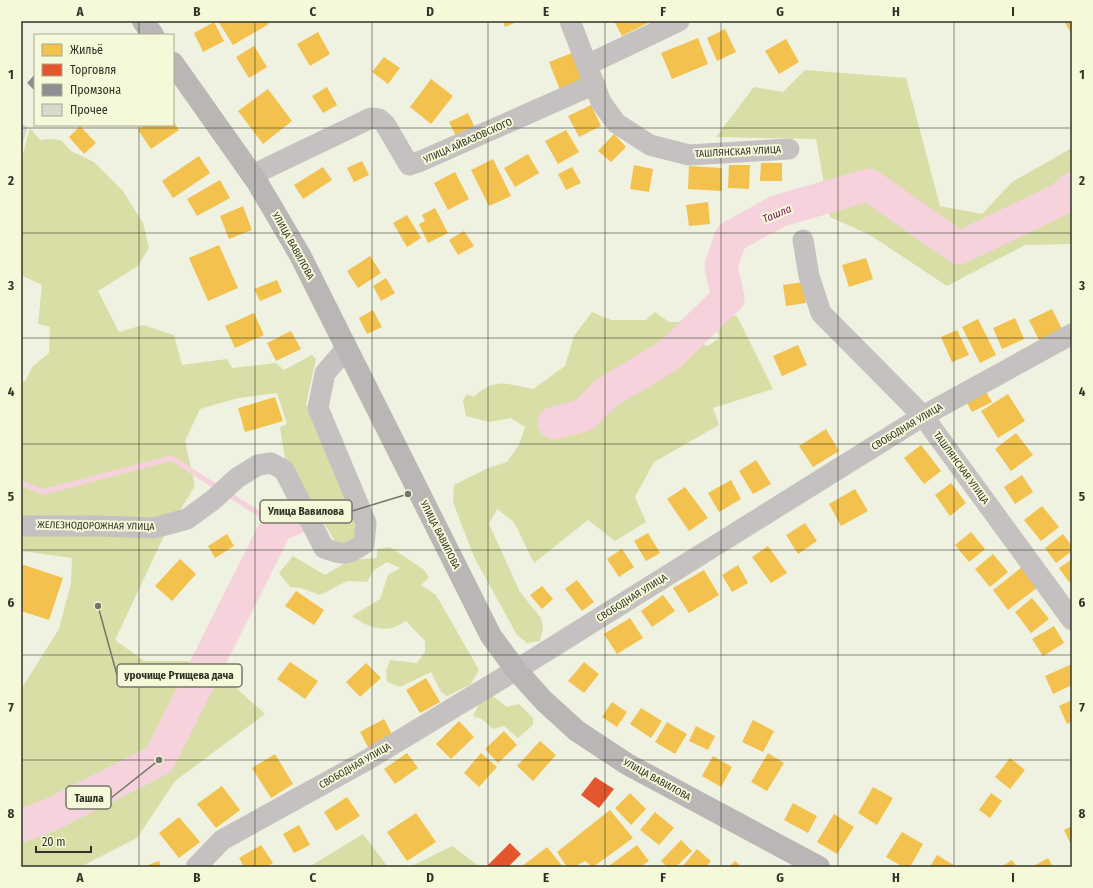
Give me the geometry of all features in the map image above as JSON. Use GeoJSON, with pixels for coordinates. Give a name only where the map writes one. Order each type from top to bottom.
{"type":"FeatureCollection","features":[{"type":"Feature","properties":{"kind":"main road"},"geometry":{"type":"LineString","coordinates":[[143,21],[152,34]]}},
{"type":"Feature","properties":{"kind":"main road","name":"УЛИЦА ВАВИЛОВА"},"geometry":{"type":"LineString","coordinates":[[174,64],[252,175],[300,255],[491,636],[516,670],[544,701],[577,731],[627,764],[819,867]]}},
{"type":"Feature","properties":{"kind":"street","name":"ТАШЛЯНСКАЯ УЛИЦА"},"geometry":{"type":"LineString","coordinates":[[570,21],[601,102],[616,123],[650,145],[689,154],[789,149]]}},
{"type":"Feature","properties":{"kind":"street"},"geometry":{"type":"LineString","coordinates":[[587,65],[679,21]]}},
{"type":"Feature","properties":{"kind":"street","name":"УЛИЦА АЙВАЗОВСКОГО"},"geometry":{"type":"LineString","coordinates":[[252,175],[371,118],[379,119],[385,124],[409,165],[421,162],[595,84]]}},
{"type":"Feature","properties":{"kind":"street","name":"ТАШЛЯНСКАЯ УЛИЦА"},"geometry":{"type":"LineString","coordinates":[[802,240],[809,276],[822,313],[924,416],[1072,620]]}},
{"type":"Feature","properties":{"kind":"street","name":"СВОБОДНАЯ УЛИЦА"},"geometry":{"type":"LineString","coordinates":[[196,867],[222,840],[367,760],[516,670],[924,416],[1072,334]]}},
{"type":"Feature","properties":{"kind":"street","name":"ЖЕЛЕЗНОДОРОЖНАЯ УЛИЦА"},"geometry":{"type":"LineString","coordinates":[[21,526],[154,528],[187,519],[237,478],[258,465],[271,463],[284,470],[324,548],[336,553],[350,553],[364,544],[366,523],[318,408],[325,373],[346,349]]}},
{"type":"Feature","properties":{"kind":"green space"},"geometry":{"type":"Polygon","coordinates":[[[805,70],[906,78],[940,206],[982,214],[1012,182],[1072,148],[1072,244],[1025,245],[947,286],[870,235],[830,217],[816,139],[716,137],[754,87],[783,92],[805,70]]]}},
{"type":"Feature","properties":{"kind":"green space"},"geometry":{"type":"Polygon","coordinates":[[[30,128],[40,140],[61,140],[71,151],[94,162],[123,191],[143,223],[149,248],[138,266],[98,291],[119,332],[143,325],[174,335],[182,365],[227,359],[232,368],[276,363],[284,370],[312,355],[316,359],[306,404],[354,509],[356,539],[346,544],[335,541],[285,459],[280,427],[287,424],[277,393],[238,398],[200,409],[185,441],[195,486],[163,538],[115,640],[144,661],[188,661],[225,678],[265,714],[175,781],[137,838],[80,867],[21,867],[21,689],[59,629],[71,583],[72,558],[21,551],[21,383],[26,380],[33,366],[49,353],[50,327],[38,324],[42,285],[21,275],[21,161],[30,128]]]}},
{"type":"Feature","properties":{"kind":"green space"},"geometry":{"type":"Polygon","coordinates":[[[592,312],[611,320],[646,320],[655,312],[669,322],[683,322],[691,339],[708,346],[719,338],[716,312],[737,316],[773,389],[713,408],[719,425],[654,462],[635,497],[646,522],[615,541],[588,520],[534,563],[514,522],[497,509],[489,524],[520,592],[541,618],[543,627],[540,641],[527,643],[517,635],[474,557],[453,502],[454,485],[488,468],[507,462],[519,445],[525,427],[511,418],[490,422],[466,416],[463,400],[467,394],[474,397],[481,391],[495,384],[508,384],[533,389],[565,366],[574,336],[592,312]]]}},
{"type":"Feature","properties":{"kind":"green space"},"geometry":{"type":"Polygon","coordinates":[[[390,547],[423,569],[429,577],[421,585],[436,595],[479,670],[470,685],[447,696],[441,692],[431,672],[400,687],[387,682],[386,671],[390,660],[417,663],[425,652],[425,641],[406,621],[392,628],[381,629],[360,622],[352,616],[380,599],[388,575],[400,568],[387,562],[373,571],[367,582],[347,581],[320,595],[301,588],[290,587],[279,573],[293,556],[325,575],[350,560],[377,558],[377,549],[390,547]]]}},
{"type":"Feature","properties":{"kind":"green space"},"geometry":{"type":"Polygon","coordinates":[[[490,694],[507,707],[519,704],[533,718],[533,725],[518,738],[504,726],[493,729],[482,719],[473,716],[481,700],[490,694]]]}},
{"type":"Feature","properties":{"kind":"green space"},"geometry":{"type":"Polygon","coordinates":[[[363,834],[388,867],[309,867],[363,834]]]}},
{"type":"Feature","properties":{"kind":"green space"},"geometry":{"type":"Polygon","coordinates":[[[452,846],[480,867],[410,867],[452,846]]]}},
{"type":"Feature","properties":{"kind":"building: Жильё"},"geometry":{"type":"Polygon","coordinates":[[[218,21],[267,21],[269,24],[233,45],[218,21]]]}},
{"type":"Feature","properties":{"kind":"building: Жильё"},"geometry":{"type":"Polygon","coordinates":[[[503,21],[519,21],[505,27],[503,21]]]}},
{"type":"Feature","properties":{"kind":"building: Жильё"},"geometry":{"type":"Polygon","coordinates":[[[614,21],[652,21],[622,36],[614,21]]]}},
{"type":"Feature","properties":{"kind":"building: Жильё"},"geometry":{"type":"Polygon","coordinates":[[[1064,21],[1072,21],[1072,35],[1064,21]]]}},
{"type":"Feature","properties":{"kind":"building: Жильё"},"geometry":{"type":"Polygon","coordinates":[[[214,22],[224,41],[203,52],[194,33],[214,22]]]}},
{"type":"Feature","properties":{"kind":"building: Жильё"},"geometry":{"type":"Polygon","coordinates":[[[725,29],[736,52],[717,61],[707,38],[725,29]]]}},
{"type":"Feature","properties":{"kind":"building: Жильё"},"geometry":{"type":"Polygon","coordinates":[[[318,32],[330,54],[310,66],[297,44],[318,32]]]}},
{"type":"Feature","properties":{"kind":"building: Жильё"},"geometry":{"type":"Polygon","coordinates":[[[698,38],[708,64],[672,79],[661,53],[698,38]]]}},
{"type":"Feature","properties":{"kind":"building: Жильё"},"geometry":{"type":"Polygon","coordinates":[[[786,39],[799,62],[779,74],[765,51],[786,39]]]}},
{"type":"Feature","properties":{"kind":"building: Жильё"},"geometry":{"type":"Polygon","coordinates":[[[254,46],[267,67],[249,78],[236,57],[254,46]]]}},
{"type":"Feature","properties":{"kind":"building: Жильё"},"geometry":{"type":"Polygon","coordinates":[[[572,53],[582,82],[560,90],[549,62],[572,53]]]}},
{"type":"Feature","properties":{"kind":"building: Жильё"},"geometry":{"type":"Polygon","coordinates":[[[384,57],[400,68],[388,84],[372,72],[384,57]]]}},
{"type":"Feature","properties":{"kind":"building: Жильё"},"geometry":{"type":"Polygon","coordinates":[[[431,79],[453,96],[431,124],[410,107],[431,79]]]}},
{"type":"Feature","properties":{"kind":"building: Жильё"},"geometry":{"type":"Polygon","coordinates":[[[327,87],[337,105],[323,113],[312,96],[327,87]]]}},
{"type":"Feature","properties":{"kind":"building: Жильё"},"geometry":{"type":"Polygon","coordinates":[[[268,89],[292,121],[263,144],[238,111],[268,89]]]}},
{"type":"Feature","properties":{"kind":"building: Жильё"},"geometry":{"type":"Polygon","coordinates":[[[591,105],[601,126],[579,137],[568,116],[591,105]]]}},
{"type":"Feature","properties":{"kind":"building: Жильё"},"geometry":{"type":"Polygon","coordinates":[[[468,113],[476,130],[457,138],[449,122],[468,113]]]}},
{"type":"Feature","properties":{"kind":"building: Жильё"},"geometry":{"type":"Polygon","coordinates":[[[174,122],[179,130],[151,149],[138,130],[144,126],[174,126],[174,122]]]}},
{"type":"Feature","properties":{"kind":"building: Жильё"},"geometry":{"type":"Polygon","coordinates":[[[80,126],[96,143],[84,154],[69,137],[80,126]]]}},
{"type":"Feature","properties":{"kind":"building: Жильё"},"geometry":{"type":"Polygon","coordinates":[[[566,130],[579,152],[558,164],[545,141],[566,130]]]}},
{"type":"Feature","properties":{"kind":"building: Жильё"},"geometry":{"type":"Polygon","coordinates":[[[614,134],[626,147],[611,162],[598,151],[614,134]]]}},
{"type":"Feature","properties":{"kind":"building: Жильё"},"geometry":{"type":"Polygon","coordinates":[[[528,154],[539,173],[515,187],[504,168],[528,154]]]}},
{"type":"Feature","properties":{"kind":"building: Жильё"},"geometry":{"type":"Polygon","coordinates":[[[199,156],[210,173],[173,198],[162,181],[199,156]]]}},
{"type":"Feature","properties":{"kind":"building: Жильё"},"geometry":{"type":"Polygon","coordinates":[[[493,159],[511,196],[489,206],[471,170],[493,159]]]}},
{"type":"Feature","properties":{"kind":"building: Жильё"},"geometry":{"type":"Polygon","coordinates":[[[362,161],[369,175],[354,182],[347,168],[362,161]]]}},
{"type":"Feature","properties":{"kind":"building: Жильё"},"geometry":{"type":"Polygon","coordinates":[[[761,163],[782,163],[782,181],[760,181],[761,163]]]}},
{"type":"Feature","properties":{"kind":"building: Жильё"},"geometry":{"type":"Polygon","coordinates":[[[634,165],[653,169],[649,192],[630,189],[634,165]]]}},
{"type":"Feature","properties":{"kind":"building: Жильё"},"geometry":{"type":"Polygon","coordinates":[[[729,165],[750,165],[749,189],[728,188],[729,165]]]}},
{"type":"Feature","properties":{"kind":"building: Жильё"},"geometry":{"type":"Polygon","coordinates":[[[689,166],[722,168],[722,191],[688,189],[689,166]]]}},
{"type":"Feature","properties":{"kind":"building: Жильё"},"geometry":{"type":"Polygon","coordinates":[[[323,167],[332,180],[303,199],[294,185],[323,167]]]}},
{"type":"Feature","properties":{"kind":"building: Жильё"},"geometry":{"type":"Polygon","coordinates":[[[572,167],[581,183],[566,190],[558,174],[572,167]]]}},
{"type":"Feature","properties":{"kind":"building: Жильё"},"geometry":{"type":"Polygon","coordinates":[[[455,172],[469,199],[448,210],[434,183],[455,172]]]}},
{"type":"Feature","properties":{"kind":"building: Жильё"},"geometry":{"type":"Polygon","coordinates":[[[220,180],[230,198],[197,216],[187,199],[220,180]]]}},
{"type":"Feature","properties":{"kind":"building: Жильё"},"geometry":{"type":"Polygon","coordinates":[[[708,202],[710,224],[689,226],[686,205],[708,202]]]}},
{"type":"Feature","properties":{"kind":"building: Жильё"},"geometry":{"type":"Polygon","coordinates":[[[243,206],[252,230],[229,239],[220,216],[243,206]]]}},
{"type":"Feature","properties":{"kind":"building: Жильё"},"geometry":{"type":"Polygon","coordinates":[[[435,208],[448,233],[428,243],[419,224],[425,221],[422,215],[435,208]]]}},
{"type":"Feature","properties":{"kind":"building: Жильё"},"geometry":{"type":"Polygon","coordinates":[[[407,215],[421,238],[407,247],[393,223],[407,215]]]}},
{"type":"Feature","properties":{"kind":"building: Жильё"},"geometry":{"type":"Polygon","coordinates":[[[464,231],[474,246],[458,255],[449,240],[464,231]]]}},
{"type":"Feature","properties":{"kind":"building: Жильё"},"geometry":{"type":"Polygon","coordinates":[[[219,245],[238,288],[208,301],[189,258],[219,245]]]}},
{"type":"Feature","properties":{"kind":"building: Жильё"},"geometry":{"type":"Polygon","coordinates":[[[370,256],[381,273],[358,288],[347,271],[370,256]]]}},
{"type":"Feature","properties":{"kind":"building: Жильё"},"geometry":{"type":"Polygon","coordinates":[[[866,258],[873,279],[849,287],[842,265],[866,258]]]}},
{"type":"Feature","properties":{"kind":"building: Жильё"},"geometry":{"type":"Polygon","coordinates":[[[386,278],[395,293],[381,301],[373,286],[386,278]]]}},
{"type":"Feature","properties":{"kind":"building: Жильё"},"geometry":{"type":"Polygon","coordinates":[[[277,280],[282,292],[260,301],[254,289],[277,280]]]}},
{"type":"Feature","properties":{"kind":"building: Жильё"},"geometry":{"type":"Polygon","coordinates":[[[803,282],[806,303],[786,306],[783,285],[803,282]]]}},
{"type":"Feature","properties":{"kind":"building: Жильё"},"geometry":{"type":"Polygon","coordinates":[[[1052,309],[1062,329],[1039,340],[1029,320],[1052,309]]]}},
{"type":"Feature","properties":{"kind":"building: Жильё"},"geometry":{"type":"Polygon","coordinates":[[[373,310],[382,327],[367,334],[359,318],[373,310]]]}},
{"type":"Feature","properties":{"kind":"building: Жильё"},"geometry":{"type":"Polygon","coordinates":[[[254,313],[264,335],[235,348],[225,326],[254,313]]]}},
{"type":"Feature","properties":{"kind":"building: Жильё"},"geometry":{"type":"Polygon","coordinates":[[[1015,318],[1024,339],[1002,349],[993,328],[1015,318]]]}},
{"type":"Feature","properties":{"kind":"building: Жильё"},"geometry":{"type":"Polygon","coordinates":[[[978,319],[996,355],[980,363],[962,327],[978,319]]]}},
{"type":"Feature","properties":{"kind":"building: Жильё"},"geometry":{"type":"Polygon","coordinates":[[[957,330],[969,355],[952,362],[941,337],[957,330]]]}},
{"type":"Feature","properties":{"kind":"building: Жильё"},"geometry":{"type":"Polygon","coordinates":[[[291,331],[301,349],[276,361],[267,343],[291,331]]]}},
{"type":"Feature","properties":{"kind":"building: Жильё"},"geometry":{"type":"Polygon","coordinates":[[[798,345],[807,365],[782,376],[773,356],[798,345]]]}},
{"type":"Feature","properties":{"kind":"building: Жильё"},"geometry":{"type":"Polygon","coordinates":[[[985,390],[992,402],[972,412],[966,401],[985,390]]]}},
{"type":"Feature","properties":{"kind":"building: Жильё"},"geometry":{"type":"Polygon","coordinates":[[[1008,394],[1025,421],[998,438],[981,411],[1008,394]]]}},
{"type":"Feature","properties":{"kind":"building: Жильё"},"geometry":{"type":"Polygon","coordinates":[[[275,397],[283,421],[245,432],[238,408],[275,397]]]}},
{"type":"Feature","properties":{"kind":"building: Жильё"},"geometry":{"type":"Polygon","coordinates":[[[826,429],[839,451],[813,467],[799,446],[826,429]]]}},
{"type":"Feature","properties":{"kind":"building: Жильё"},"geometry":{"type":"Polygon","coordinates":[[[1016,433],[1033,455],[1011,471],[995,449],[1016,433]]]}},
{"type":"Feature","properties":{"kind":"building: Жильё"},"geometry":{"type":"Polygon","coordinates":[[[921,445],[941,471],[924,484],[904,458],[921,445]]]}},
{"type":"Feature","properties":{"kind":"building: Жильё"},"geometry":{"type":"Polygon","coordinates":[[[756,460],[771,484],[753,494],[739,471],[756,460]]]}},
{"type":"Feature","properties":{"kind":"building: Жильё"},"geometry":{"type":"Polygon","coordinates":[[[1022,475],[1033,492],[1015,504],[1004,487],[1022,475]]]}},
{"type":"Feature","properties":{"kind":"building: Жильё"},"geometry":{"type":"Polygon","coordinates":[[[731,480],[741,499],[719,512],[708,493],[731,480]]]}},
{"type":"Feature","properties":{"kind":"building: Жильё"},"geometry":{"type":"Polygon","coordinates":[[[951,483],[966,503],[950,516],[935,495],[951,483]]]}},
{"type":"Feature","properties":{"kind":"building: Жильё"},"geometry":{"type":"Polygon","coordinates":[[[685,487],[708,518],[689,531],[667,499],[685,487]]]}},
{"type":"Feature","properties":{"kind":"building: Жильё"},"geometry":{"type":"Polygon","coordinates":[[[855,489],[868,511],[841,526],[829,504],[855,489]]]}},
{"type":"Feature","properties":{"kind":"building: Жильё"},"geometry":{"type":"Polygon","coordinates":[[[1042,506],[1059,527],[1041,541],[1024,520],[1042,506]]]}},
{"type":"Feature","properties":{"kind":"building: Жильё"},"geometry":{"type":"Polygon","coordinates":[[[805,523],[817,541],[798,554],[786,535],[805,523]]]}},
{"type":"Feature","properties":{"kind":"building: Жильё"},"geometry":{"type":"Polygon","coordinates":[[[971,532],[985,549],[969,562],[955,545],[971,532]]]}},
{"type":"Feature","properties":{"kind":"building: Жильё"},"geometry":{"type":"Polygon","coordinates":[[[648,533],[660,553],[646,561],[634,541],[648,533]]]}},
{"type":"Feature","properties":{"kind":"building: Жильё"},"geometry":{"type":"Polygon","coordinates":[[[227,534],[234,546],[215,558],[208,546],[227,534]]]}},
{"type":"Feature","properties":{"kind":"building: Жильё"},"geometry":{"type":"Polygon","coordinates":[[[1063,534],[1072,546],[1072,551],[1056,563],[1045,548],[1063,534]]]}},
{"type":"Feature","properties":{"kind":"building: Жильё"},"geometry":{"type":"Polygon","coordinates":[[[768,546],[787,573],[771,583],[752,557],[768,546]]]}},
{"type":"Feature","properties":{"kind":"building: Жильё"},"geometry":{"type":"Polygon","coordinates":[[[622,549],[634,567],[619,577],[607,559],[622,549]]]}},
{"type":"Feature","properties":{"kind":"building: Жильё"},"geometry":{"type":"Polygon","coordinates":[[[993,554],[1008,572],[990,587],[975,569],[993,554]]]}},
{"type":"Feature","properties":{"kind":"building: Жильё"},"geometry":{"type":"Polygon","coordinates":[[[180,559],[196,574],[172,601],[155,586],[180,559]]]}},
{"type":"Feature","properties":{"kind":"building: Жильё"},"geometry":{"type":"Polygon","coordinates":[[[1072,559],[1072,581],[1069,582],[1059,568],[1072,559]]]}},
{"type":"Feature","properties":{"kind":"building: Жильё"},"geometry":{"type":"Polygon","coordinates":[[[21,564],[63,578],[49,620],[21,611],[21,564]]]}},
{"type":"Feature","properties":{"kind":"building: Жильё"},"geometry":{"type":"Polygon","coordinates":[[[738,565],[748,583],[732,592],[722,575],[738,565]]]}},
{"type":"Feature","properties":{"kind":"building: Жильё"},"geometry":{"type":"Polygon","coordinates":[[[1022,567],[1038,587],[1008,610],[993,590],[1022,567]]]}},
{"type":"Feature","properties":{"kind":"building: Жильё"},"geometry":{"type":"Polygon","coordinates":[[[704,570],[719,595],[689,613],[673,588],[704,570]]]}},
{"type":"Feature","properties":{"kind":"building: Жильё"},"geometry":{"type":"Polygon","coordinates":[[[577,580],[594,602],[582,611],[565,589],[577,580]]]}},
{"type":"Feature","properties":{"kind":"building: Жильё"},"geometry":{"type":"Polygon","coordinates":[[[542,586],[553,599],[542,609],[530,595],[542,586]]]}},
{"type":"Feature","properties":{"kind":"building: Жильё"},"geometry":{"type":"Polygon","coordinates":[[[296,591],[324,610],[314,625],[285,606],[296,591]]]}},
{"type":"Feature","properties":{"kind":"building: Жильё"},"geometry":{"type":"Polygon","coordinates":[[[663,595],[675,611],[652,627],[641,611],[663,595]]]}},
{"type":"Feature","properties":{"kind":"building: Жильё"},"geometry":{"type":"Polygon","coordinates":[[[1032,598],[1049,619],[1031,633],[1015,612],[1032,598]]]}},
{"type":"Feature","properties":{"kind":"building: Жильё"},"geometry":{"type":"Polygon","coordinates":[[[630,618],[643,638],[617,654],[604,634],[630,618]]]}},
{"type":"Feature","properties":{"kind":"building: Жильё"},"geometry":{"type":"Polygon","coordinates":[[[1054,626],[1064,643],[1043,656],[1032,639],[1054,626]]]}},
{"type":"Feature","properties":{"kind":"building: Жильё"},"geometry":{"type":"Polygon","coordinates":[[[290,662],[318,681],[305,699],[277,679],[290,662]]]}},
{"type":"Feature","properties":{"kind":"building: Жильё"},"geometry":{"type":"Polygon","coordinates":[[[584,662],[599,674],[584,693],[568,681],[584,662]]]}},
{"type":"Feature","properties":{"kind":"building: Жильё"},"geometry":{"type":"Polygon","coordinates":[[[366,663],[381,678],[360,697],[346,682],[366,663]]]}},
{"type":"Feature","properties":{"kind":"building: Жильё"},"geometry":{"type":"Polygon","coordinates":[[[1072,664],[1072,685],[1053,694],[1045,676],[1072,664]]]}},
{"type":"Feature","properties":{"kind":"building: Жильё"},"geometry":{"type":"Polygon","coordinates":[[[426,678],[440,702],[420,713],[406,690],[426,678]]]}},
{"type":"Feature","properties":{"kind":"building: Жильё"},"geometry":{"type":"Polygon","coordinates":[[[1072,700],[1072,721],[1067,724],[1059,706],[1072,700]]]}},
{"type":"Feature","properties":{"kind":"building: Жильё"},"geometry":{"type":"Polygon","coordinates":[[[612,702],[627,712],[617,727],[602,717],[612,702]]]}},
{"type":"Feature","properties":{"kind":"building: Жильё"},"geometry":{"type":"Polygon","coordinates":[[[641,708],[662,721],[651,738],[630,724],[641,708]]]}},
{"type":"Feature","properties":{"kind":"building: Жильё"},"geometry":{"type":"Polygon","coordinates":[[[384,719],[393,736],[369,749],[360,732],[384,719]]]}},
{"type":"Feature","properties":{"kind":"building: Жильё"},"geometry":{"type":"Polygon","coordinates":[[[753,720],[774,731],[763,752],[742,742],[753,720]]]}},
{"type":"Feature","properties":{"kind":"building: Жильё"},"geometry":{"type":"Polygon","coordinates":[[[459,721],[474,737],[451,759],[436,744],[459,721]]]}},
{"type":"Feature","properties":{"kind":"building: Жильё"},"geometry":{"type":"Polygon","coordinates":[[[667,722],[687,734],[675,754],[655,742],[667,722]]]}},
{"type":"Feature","properties":{"kind":"building: Жильё"},"geometry":{"type":"Polygon","coordinates":[[[696,726],[715,736],[708,750],[689,741],[696,726]]]}},
{"type":"Feature","properties":{"kind":"building: Жильё"},"geometry":{"type":"Polygon","coordinates":[[[504,731],[517,745],[498,763],[485,749],[504,731]]]}},
{"type":"Feature","properties":{"kind":"building: Жильё"},"geometry":{"type":"Polygon","coordinates":[[[540,741],[556,755],[533,781],[517,766],[540,741]]]}},
{"type":"Feature","properties":{"kind":"building: Жильё"},"geometry":{"type":"Polygon","coordinates":[[[407,753],[418,768],[395,784],[384,769],[407,753]]]}},
{"type":"Feature","properties":{"kind":"building: Жильё"},"geometry":{"type":"Polygon","coordinates":[[[481,753],[497,767],[479,787],[464,773],[481,753]]]}},
{"type":"Feature","properties":{"kind":"building: Жильё"},"geometry":{"type":"Polygon","coordinates":[[[768,753],[784,763],[767,791],[751,782],[768,753]]]}},
{"type":"Feature","properties":{"kind":"building: Жильё"},"geometry":{"type":"Polygon","coordinates":[[[275,754],[293,784],[271,798],[252,768],[275,754]]]}},
{"type":"Feature","properties":{"kind":"building: Жильё"},"geometry":{"type":"Polygon","coordinates":[[[713,756],[732,767],[721,787],[702,776],[713,756]]]}},
{"type":"Feature","properties":{"kind":"building: Жильё"},"geometry":{"type":"Polygon","coordinates":[[[1010,758],[1025,770],[1010,789],[995,777],[1010,758]]]}},
{"type":"Feature","properties":{"kind":"building: Жильё"},"geometry":{"type":"Polygon","coordinates":[[[222,786],[240,810],[216,828],[197,804],[222,786]]]}},
{"type":"Feature","properties":{"kind":"building: Жильё"},"geometry":{"type":"Polygon","coordinates":[[[873,787],[893,798],[877,825],[858,813],[873,787]]]}},
{"type":"Feature","properties":{"kind":"building: Жильё"},"geometry":{"type":"Polygon","coordinates":[[[630,793],[646,809],[631,825],[615,808],[630,793]]]}},
{"type":"Feature","properties":{"kind":"building: Жильё"},"geometry":{"type":"Polygon","coordinates":[[[991,793],[1002,801],[990,818],[979,810],[991,793]]]}},
{"type":"Feature","properties":{"kind":"building: Жильё"},"geometry":{"type":"Polygon","coordinates":[[[347,797],[360,816],[336,831],[324,812],[347,797]]]}},
{"type":"Feature","properties":{"kind":"building: Жильё"},"geometry":{"type":"Polygon","coordinates":[[[793,803],[817,816],[808,833],[784,820],[793,803]]]}},
{"type":"Feature","properties":{"kind":"building: Жильё"},"geometry":{"type":"Polygon","coordinates":[[[610,810],[633,838],[593,867],[585,861],[574,867],[567,867],[557,852],[610,810]]]}},
{"type":"Feature","properties":{"kind":"building: Жильё"},"geometry":{"type":"Polygon","coordinates":[[[655,812],[674,828],[659,845],[640,830],[655,812]]]}},
{"type":"Feature","properties":{"kind":"building: Жильё"},"geometry":{"type":"Polygon","coordinates":[[[416,813],[436,842],[407,861],[387,832],[416,813]]]}},
{"type":"Feature","properties":{"kind":"building: Жильё"},"geometry":{"type":"Polygon","coordinates":[[[834,814],[854,827],[837,854],[817,842],[834,814]]]}},
{"type":"Feature","properties":{"kind":"building: Жильё"},"geometry":{"type":"Polygon","coordinates":[[[179,817],[200,842],[179,858],[159,833],[179,817]]]}},
{"type":"Feature","properties":{"kind":"building: Жильё"},"geometry":{"type":"Polygon","coordinates":[[[299,825],[310,845],[294,853],[283,834],[299,825]]]}},
{"type":"Feature","properties":{"kind":"building: Жильё"},"geometry":{"type":"Polygon","coordinates":[[[1072,826],[1072,847],[1064,830],[1072,826]]]}},
{"type":"Feature","properties":{"kind":"building: Жильё"},"geometry":{"type":"Polygon","coordinates":[[[902,832],[923,844],[910,867],[903,867],[886,857],[902,832]]]}},
{"type":"Feature","properties":{"kind":"building: Жильё"},"geometry":{"type":"Polygon","coordinates":[[[681,840],[692,851],[676,867],[667,867],[661,861],[681,840]]]}},
{"type":"Feature","properties":{"kind":"building: Жильё"},"geometry":{"type":"Polygon","coordinates":[[[261,845],[273,863],[266,867],[244,867],[239,858],[261,845]]]}},
{"type":"Feature","properties":{"kind":"building: Жильё"},"geometry":{"type":"Polygon","coordinates":[[[637,845],[649,861],[640,867],[609,866],[637,845]]]}},
{"type":"Feature","properties":{"kind":"building: Жильё"},"geometry":{"type":"Polygon","coordinates":[[[547,847],[563,867],[521,867],[547,847]]]}},
{"type":"Feature","properties":{"kind":"building: Жильё"},"geometry":{"type":"Polygon","coordinates":[[[697,849],[711,861],[706,867],[682,867],[697,849]]]}},
{"type":"Feature","properties":{"kind":"building: Жильё"},"geometry":{"type":"Polygon","coordinates":[[[937,855],[957,867],[930,867],[937,855]]]}},
{"type":"Feature","properties":{"kind":"building: Жильё"},"geometry":{"type":"Polygon","coordinates":[[[1048,858],[1053,867],[1032,867],[1048,858]]]}},
{"type":"Feature","properties":{"kind":"building: Жильё"},"geometry":{"type":"Polygon","coordinates":[[[1012,860],[1017,867],[1001,867],[1012,860]]]}},
{"type":"Feature","properties":{"kind":"building: Жильё"},"geometry":{"type":"Polygon","coordinates":[[[159,861],[161,867],[143,867],[159,861]]]}},
{"type":"Feature","properties":{"kind":"building: Жильё"},"geometry":{"type":"Polygon","coordinates":[[[735,861],[742,867],[729,867],[735,861]]]}},
{"type":"Feature","properties":{"kind":"building: Торговля"},"geometry":{"type":"Polygon","coordinates":[[[595,777],[614,789],[599,808],[581,795],[595,777]]]}},
{"type":"Feature","properties":{"kind":"building: Торговля"},"geometry":{"type":"Polygon","coordinates":[[[510,843],[521,854],[508,867],[486,867],[510,843]]]}},
{"type":"Feature","properties":{"kind":"building: Промзона"},"geometry":{"type":"Polygon","coordinates":[[[34,75],[34,90],[27,83],[34,75]]]}},
{"type":"Feature","properties":{"kind":"building: Прочее"},"geometry":{"type":"Polygon","coordinates":[[[21,124],[28,126],[21,150],[21,124]]]}},
{"type":"Feature","properties":{"kind":"waterway","name":"Ташла"},"geometry":{"type":"LineString","coordinates":[[554,423],[584,415],[606,393],[668,356],[728,298],[721,266],[731,237],[778,211],[869,185],[959,248],[1061,199],[1072,189]]}},
{"type":"Feature","properties":{"kind":"waterway"},"geometry":{"type":"LineString","coordinates":[[21,483],[43,492],[171,458],[277,525]]}},
{"type":"Feature","properties":{"kind":"waterway","name":"Ташла"},"geometry":{"type":"LineString","coordinates":[[21,826],[50,815],[159,760],[277,525],[293,519]]}},
{"type":"Feature","properties":{"kind":"place","name":"Улица Вавилова"},"geometry":{"type":"Point","coordinates":[408,494]}},
{"type":"Feature","properties":{"kind":"place","name":"урочище Ртищева дача"},"geometry":{"type":"Point","coordinates":[98,606]}},
{"type":"Feature","properties":{"kind":"place","name":"Ташла"},"geometry":{"type":"Point","coordinates":[159,760]}}]}
